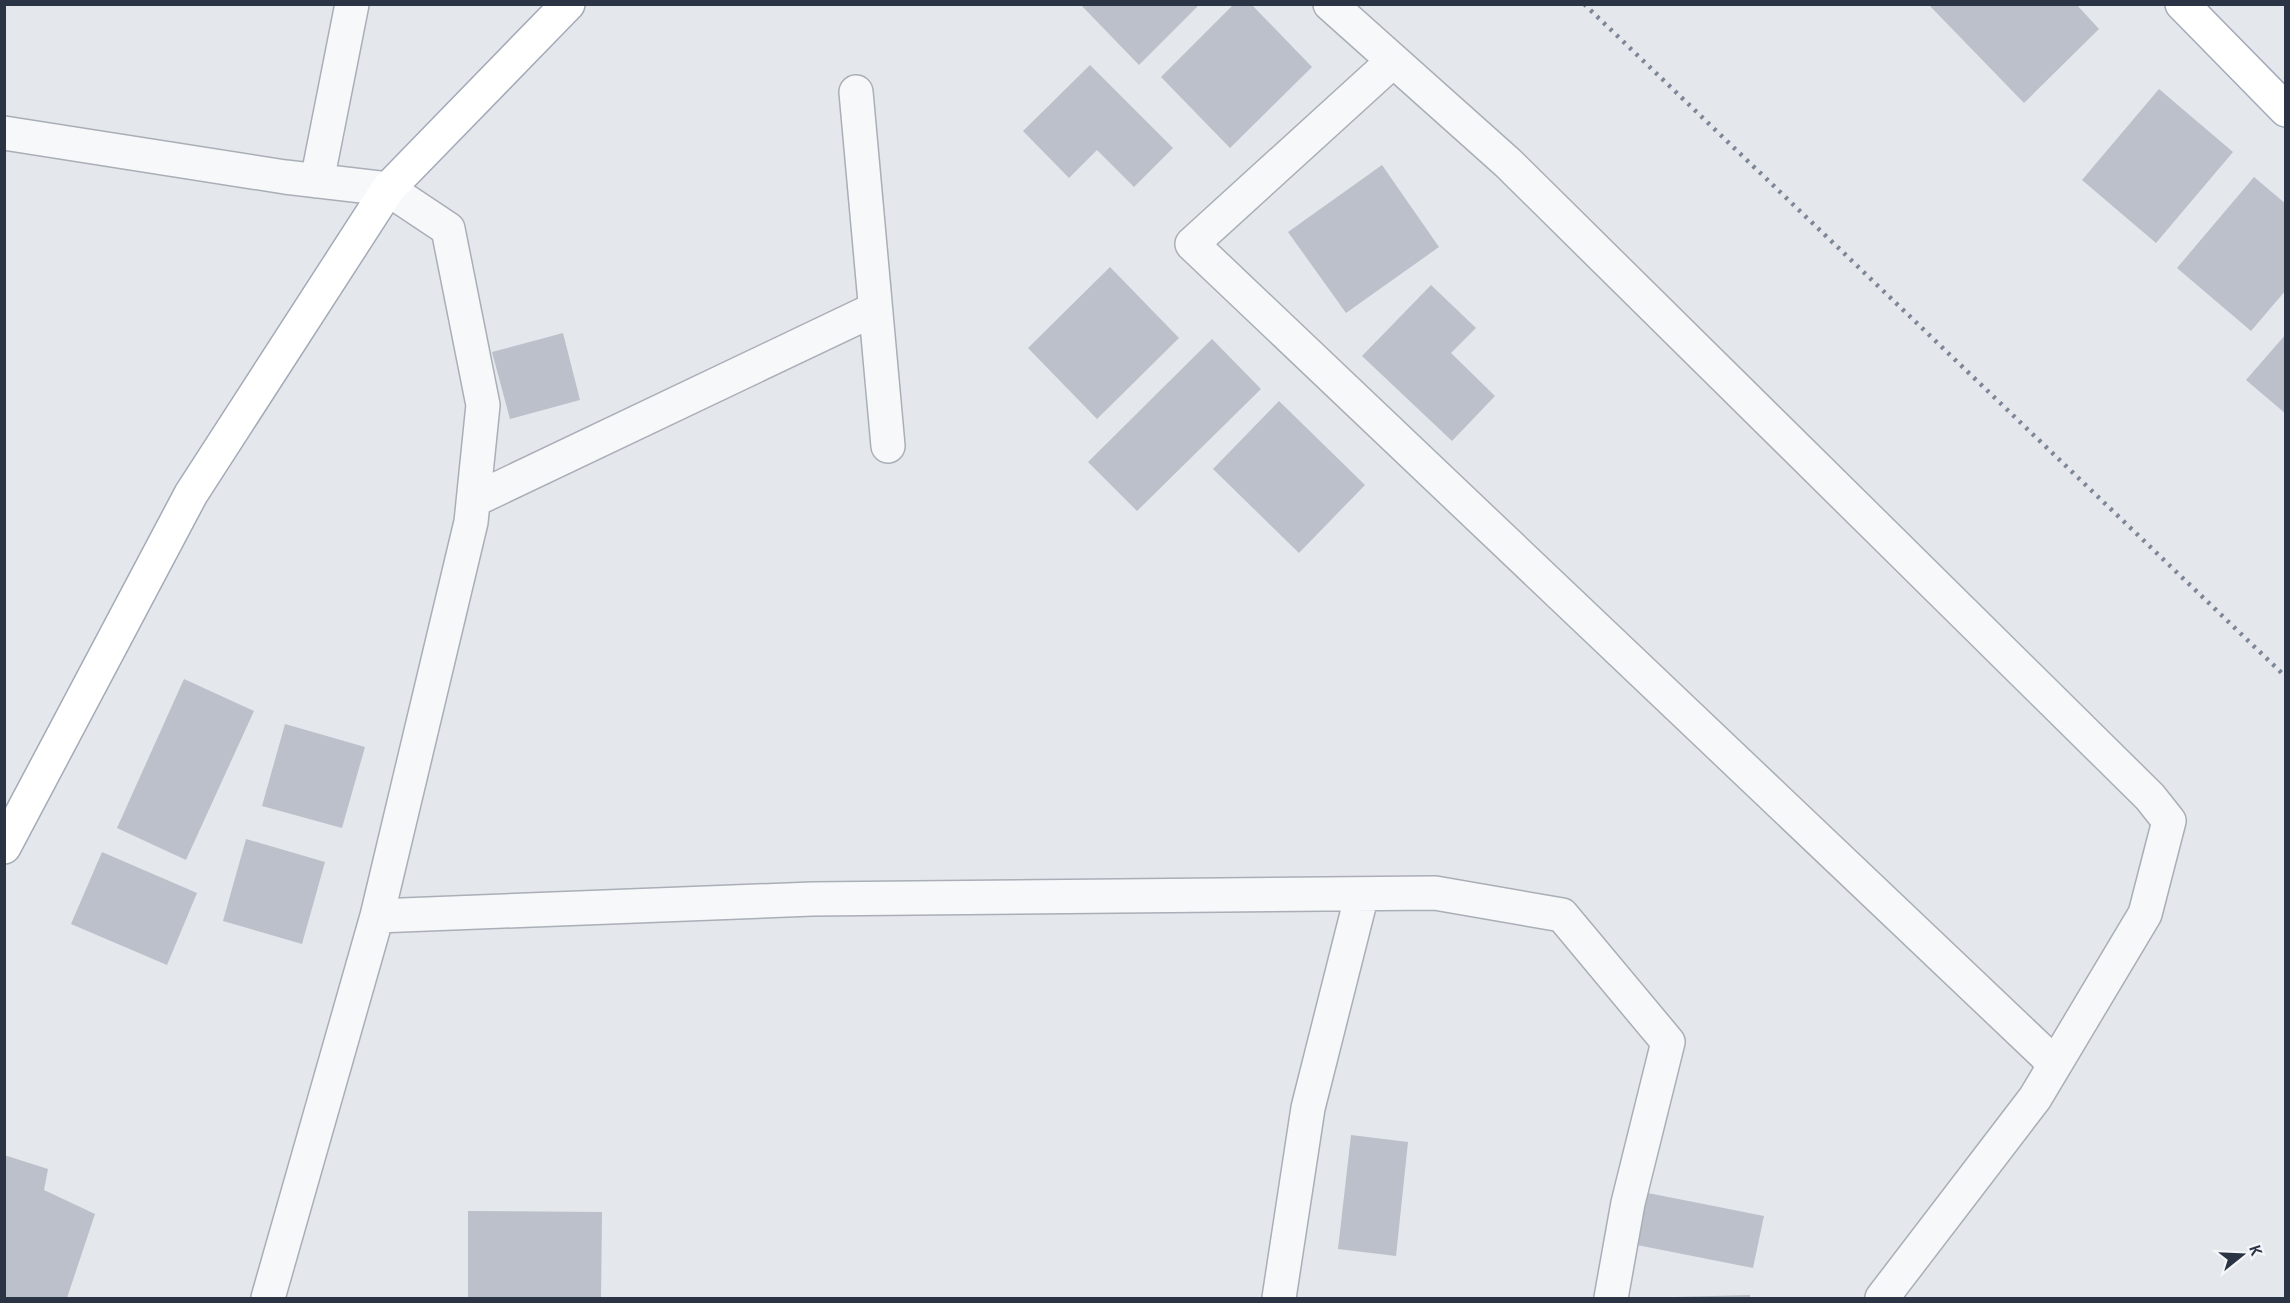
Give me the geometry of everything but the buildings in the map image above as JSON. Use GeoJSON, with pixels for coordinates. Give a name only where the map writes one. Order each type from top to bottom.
{"type":"FeatureCollection","features":[{"type":"Feature","properties":{"kind":"main road"},"geometry":{"type":"LineString","coordinates":[[4,847],[191,494],[388,189],[568,4]]}},
{"type":"Feature","properties":{"kind":"main road"},"geometry":{"type":"LineString","coordinates":[[2182,4],[2286,110]]}},
{"type":"Feature","properties":{"kind":"street"},"geometry":{"type":"LineString","coordinates":[[317,181],[352,4]]}},
{"type":"Feature","properties":{"kind":"street"},"geometry":{"type":"LineString","coordinates":[[1330,4],[1508,163],[2150,797],[2169,821],[2145,914],[2035,1098],[1882,1299]]}},
{"type":"Feature","properties":{"kind":"street"},"geometry":{"type":"LineString","coordinates":[[1394,61],[1192,244],[2055,1064]]}},
{"type":"Feature","properties":{"kind":"street"},"geometry":{"type":"LineString","coordinates":[[856,92],[888,446]]}},
{"type":"Feature","properties":{"kind":"street"},"geometry":{"type":"LineString","coordinates":[[4,133],[317,181],[388,189],[448,229],[483,405],[469,533],[377,916],[268,1299]]}},
{"type":"Feature","properties":{"kind":"street"},"geometry":{"type":"LineString","coordinates":[[474,500],[876,309]]}},
{"type":"Feature","properties":{"kind":"street"},"geometry":{"type":"LineString","coordinates":[[377,916],[812,899],[1435,893],[1562,915],[1668,1042],[1628,1203],[1611,1299]]}},
{"type":"Feature","properties":{"kind":"street"},"geometry":{"type":"LineString","coordinates":[[1279,1299],[1308,1108],[1362,894]]}},
{"type":"Feature","properties":{"kind":"railway"},"geometry":{"type":"LineString","coordinates":[[1584,4],[2286,677]]}}]}
